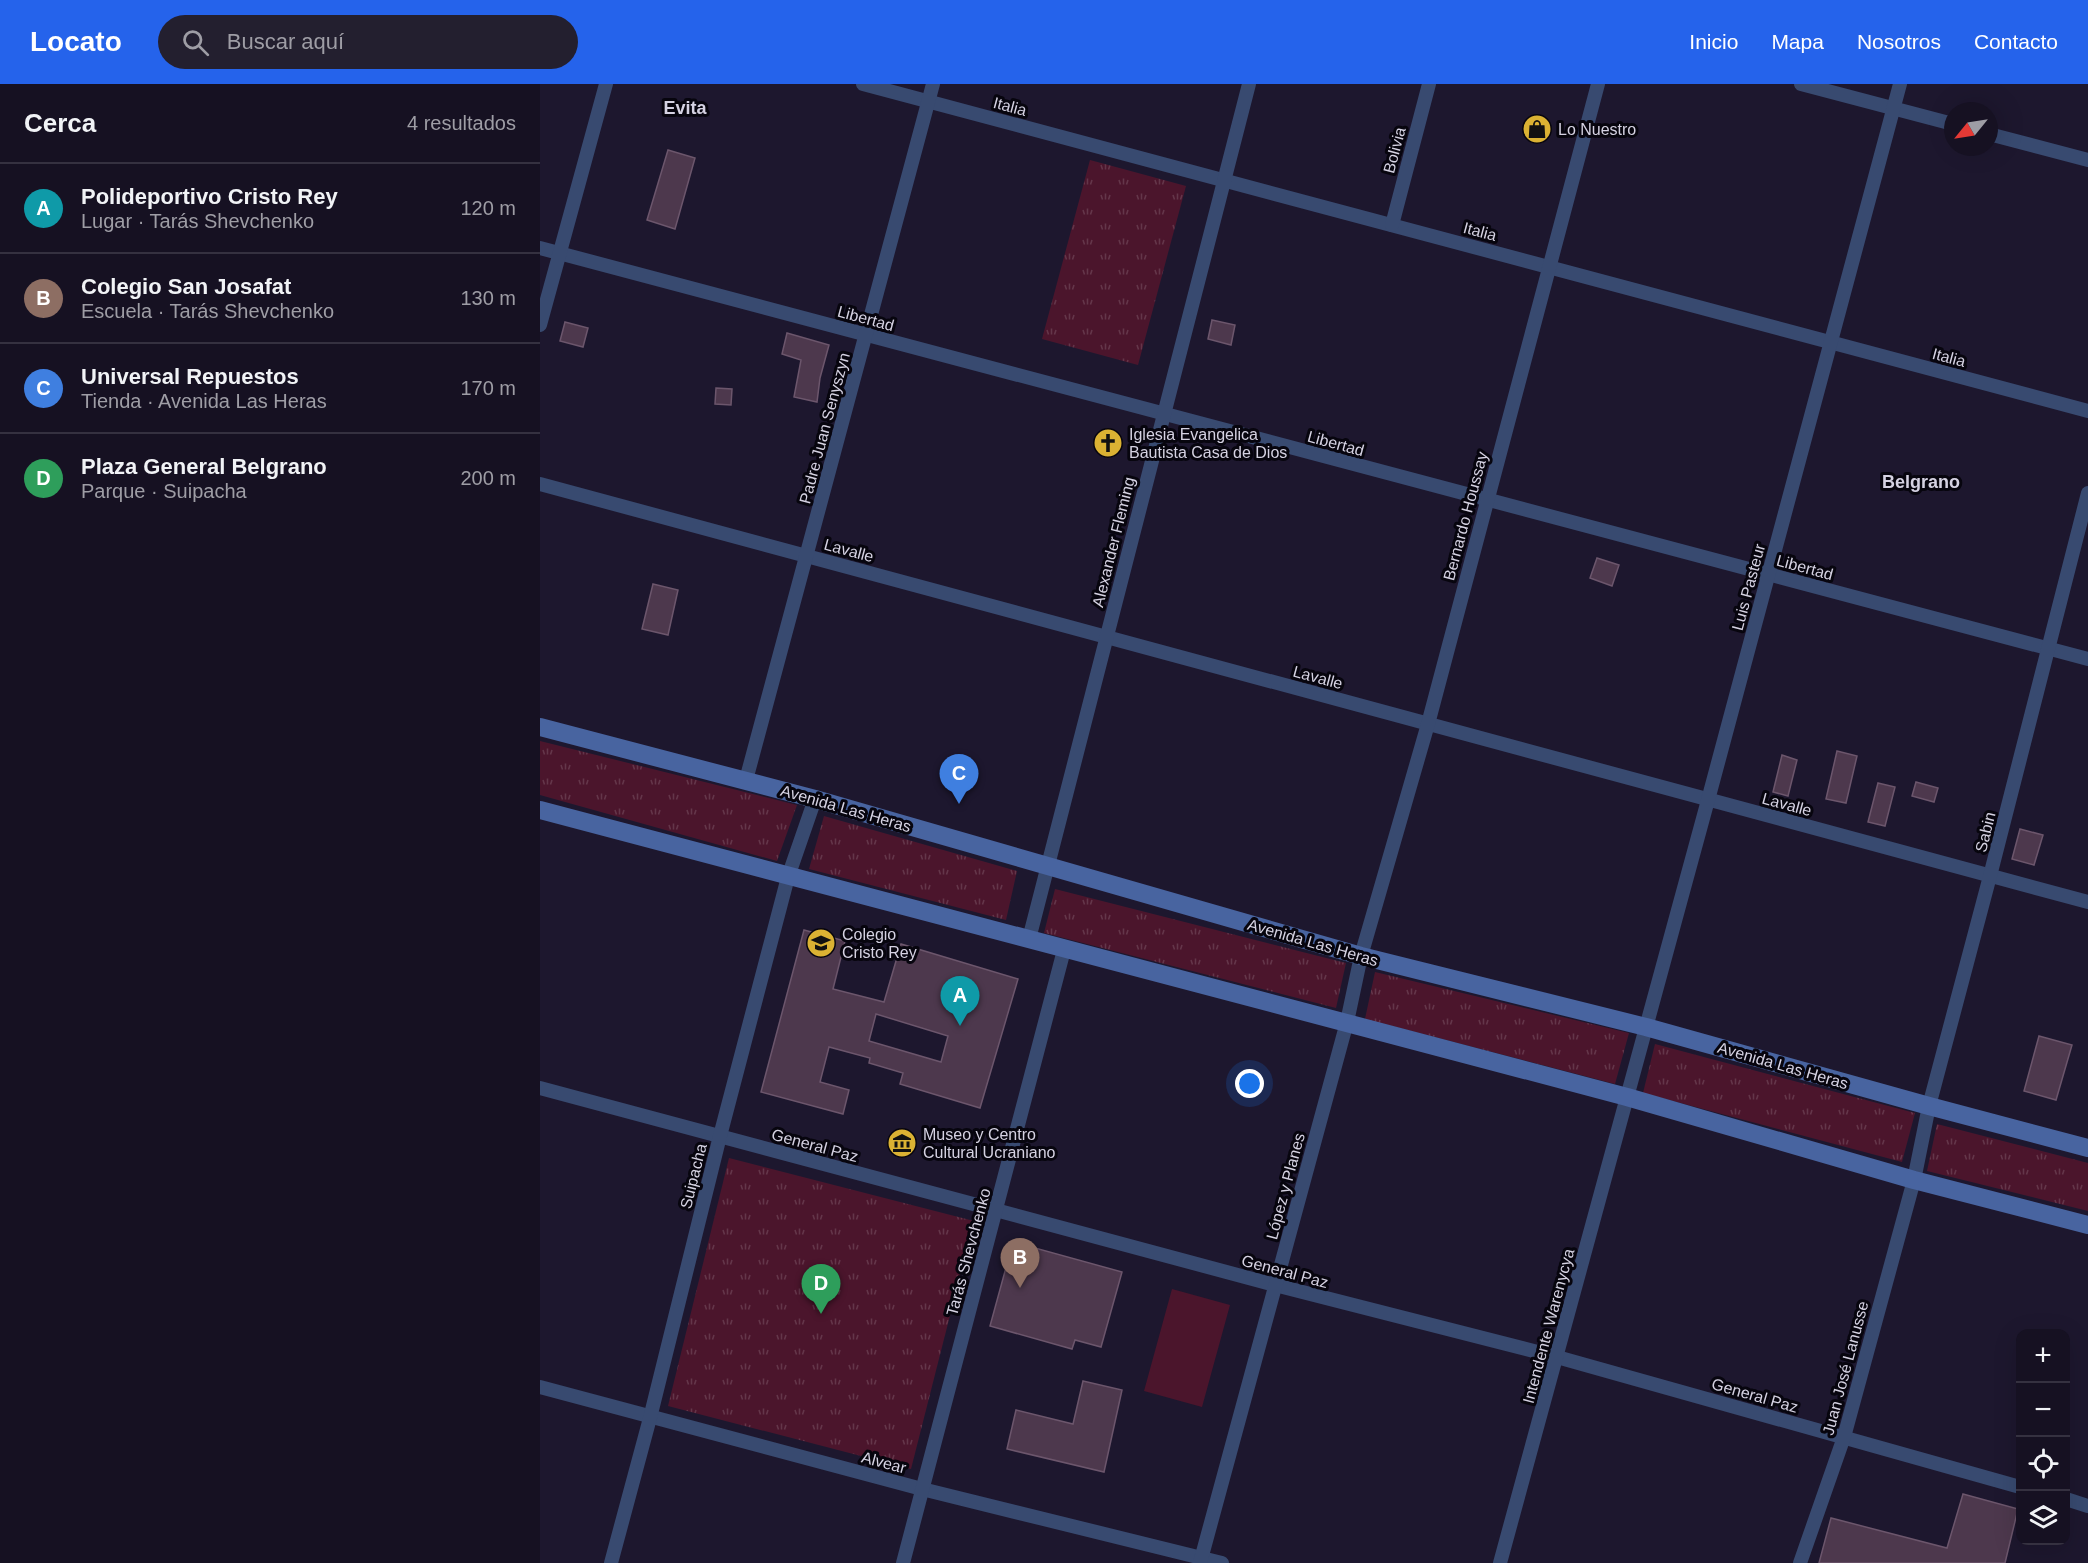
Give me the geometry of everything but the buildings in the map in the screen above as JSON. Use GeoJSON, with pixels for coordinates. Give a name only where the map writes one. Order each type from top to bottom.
{"type":"FeatureCollection","features":[{"type":"Feature","properties":{"kind":"main road","name":"Avenida Las Heras"},"geometry":{"type":"LineString","coordinates":[[540,726],[815,799],[1361,956],[1646,1027],[2088,1148]]}},
{"type":"Feature","properties":{"kind":"main road"},"geometry":{"type":"LineString","coordinates":[[540,810],[1627,1097],[1914,1180],[2088,1225]]}},
{"type":"Feature","properties":{"kind":"street"},"geometry":{"type":"LineString","coordinates":[[540,325],[606,84]]}},
{"type":"Feature","properties":{"kind":"street","name":"Italia"},"geometry":{"type":"LineString","coordinates":[[863,84],[2088,411]]}},
{"type":"Feature","properties":{"kind":"street","name":"Padre Juan Senyszyn"},"geometry":{"type":"LineString","coordinates":[[746,780],[933,84]]}},
{"type":"Feature","properties":{"kind":"street","name":"Alexander Fleming"},"geometry":{"type":"LineString","coordinates":[[1029,939],[1249,84]]}},
{"type":"Feature","properties":{"kind":"street","name":"Bolivia"},"geometry":{"type":"LineString","coordinates":[[1392,225],[1429,84]]}},
{"type":"Feature","properties":{"kind":"street","name":"Bernardo Houssay"},"geometry":{"type":"LineString","coordinates":[[1361,956],[1428,724],[1598,84]]}},
{"type":"Feature","properties":{"kind":"street"},"geometry":{"type":"LineString","coordinates":[[1801,84],[1944,122]]}},
{"type":"Feature","properties":{"kind":"street","name":"Luis Pasteur"},"geometry":{"type":"LineString","coordinates":[[1627,1097],[1900,84]]}},
{"type":"Feature","properties":{"kind":"street"},"geometry":{"type":"LineString","coordinates":[[1998,136],[2088,160]]}},
{"type":"Feature","properties":{"kind":"street","name":"Libertad"},"geometry":{"type":"LineString","coordinates":[[540,248],[2088,659]]}},
{"type":"Feature","properties":{"kind":"street","name":"Lavalle"},"geometry":{"type":"LineString","coordinates":[[540,484],[2088,902]]}},
{"type":"Feature","properties":{"kind":"street","name":"Sabin"},"geometry":{"type":"LineString","coordinates":[[1914,1180],[1929,1106],[2088,493]]}},
{"type":"Feature","properties":{"kind":"street","name":"Suipacha"},"geometry":{"type":"LineString","coordinates":[[611,1563],[788,877],[815,799]]}},
{"type":"Feature","properties":{"kind":"street","name":"Tarás Shevchenko"},"geometry":{"type":"LineString","coordinates":[[903,1563],[1064,950]]}},
{"type":"Feature","properties":{"kind":"street","name":"López y Planes"},"geometry":{"type":"LineString","coordinates":[[1201,1560],[1347,1023],[1361,956]]}},
{"type":"Feature","properties":{"kind":"street","name":"General Paz"},"geometry":{"type":"LineString","coordinates":[[540,1088],[1275,1286],[1557,1358],[2016,1486]]}},
{"type":"Feature","properties":{"kind":"street","name":"Intendente Warenycya"},"geometry":{"type":"LineString","coordinates":[[1500,1563],[1627,1097]]}},
{"type":"Feature","properties":{"kind":"street","name":"Juan José Lanusse"},"geometry":{"type":"LineString","coordinates":[[1800,1563],[1844,1437],[1914,1180]]}},
{"type":"Feature","properties":{"kind":"street","name":"Alvear"},"geometry":{"type":"LineString","coordinates":[[540,1388],[922,1489],[1201,1560],[1222,1563]]}},
{"type":"Feature","properties":{"kind":"street"},"geometry":{"type":"LineString","coordinates":[[2070,1500],[2088,1506]]}},
{"type":"Feature","properties":{"kind":"green space"},"geometry":{"type":"Polygon","coordinates":[[[1090,160],[1186,186],[1138,365],[1042,339],[1090,160]]]}},
{"type":"Feature","properties":{"kind":"green space"},"geometry":{"type":"Polygon","coordinates":[[[540,741],[797,805],[777,861],[540,795],[540,741]]]}},
{"type":"Feature","properties":{"kind":"green space"},"geometry":{"type":"Polygon","coordinates":[[[824,816],[1017,871],[1006,920],[809,869],[824,816]]]}},
{"type":"Feature","properties":{"kind":"green space"},"geometry":{"type":"Polygon","coordinates":[[[1055,889],[1346,963],[1336,1008],[1044,933],[1055,889]]]}},
{"type":"Feature","properties":{"kind":"green space"},"geometry":{"type":"Polygon","coordinates":[[[1375,972],[1629,1033],[1615,1084],[1365,1019],[1375,972]]]}},
{"type":"Feature","properties":{"kind":"green space"},"geometry":{"type":"Polygon","coordinates":[[[1655,1044],[1915,1113],[1902,1162],[1643,1093],[1655,1044]]]}},
{"type":"Feature","properties":{"kind":"green space"},"geometry":{"type":"Polygon","coordinates":[[[1937,1124],[2088,1163],[2088,1211],[1927,1171],[1937,1124]]]}},
{"type":"Feature","properties":{"kind":"green space"},"geometry":{"type":"Polygon","coordinates":[[[729,1158],[974,1221],[911,1469],[668,1406],[729,1158]]]}},
{"type":"Feature","properties":{"kind":"green space"},"geometry":{"type":"Polygon","coordinates":[[[1172,1289],[1230,1305],[1202,1407],[1144,1391],[1172,1289]]]}},
{"type":"Feature","properties":{"kind":"place","name":"Lo Nuestro"},"geometry":{"type":"Point","coordinates":[1537,129]}},
{"type":"Feature","properties":{"kind":"place","name":"Iglesia Evangelica Bautista Casa de Dios"},"geometry":{"type":"Point","coordinates":[1108,443]}},
{"type":"Feature","properties":{"kind":"place","name":"Universal Repuestos"},"geometry":{"type":"Point","coordinates":[959,804]}},
{"type":"Feature","properties":{"kind":"place","name":"Colegio Cristo Rey"},"geometry":{"type":"Point","coordinates":[821,943]}},
{"type":"Feature","properties":{"kind":"place","name":"Polideportivo Cristo Rey"},"geometry":{"type":"Point","coordinates":[960,1026]}},
{"type":"Feature","properties":{"kind":"place","name":"Museo y Centro Cultural Ucraniano"},"geometry":{"type":"Point","coordinates":[902,1143]}},
{"type":"Feature","properties":{"kind":"place","name":"Colegio San Josafat"},"geometry":{"type":"Point","coordinates":[1020,1288]}},
{"type":"Feature","properties":{"kind":"place","name":"Plaza General Belgrano"},"geometry":{"type":"Point","coordinates":[821,1314]}},
{"type":"Feature","properties":{"kind":"district","name":"Evita"},"geometry":{"type":"Point","coordinates":[685,108]}},
{"type":"Feature","properties":{"kind":"district","name":"Belgrano"},"geometry":{"type":"Point","coordinates":[1921,482]}}]}
